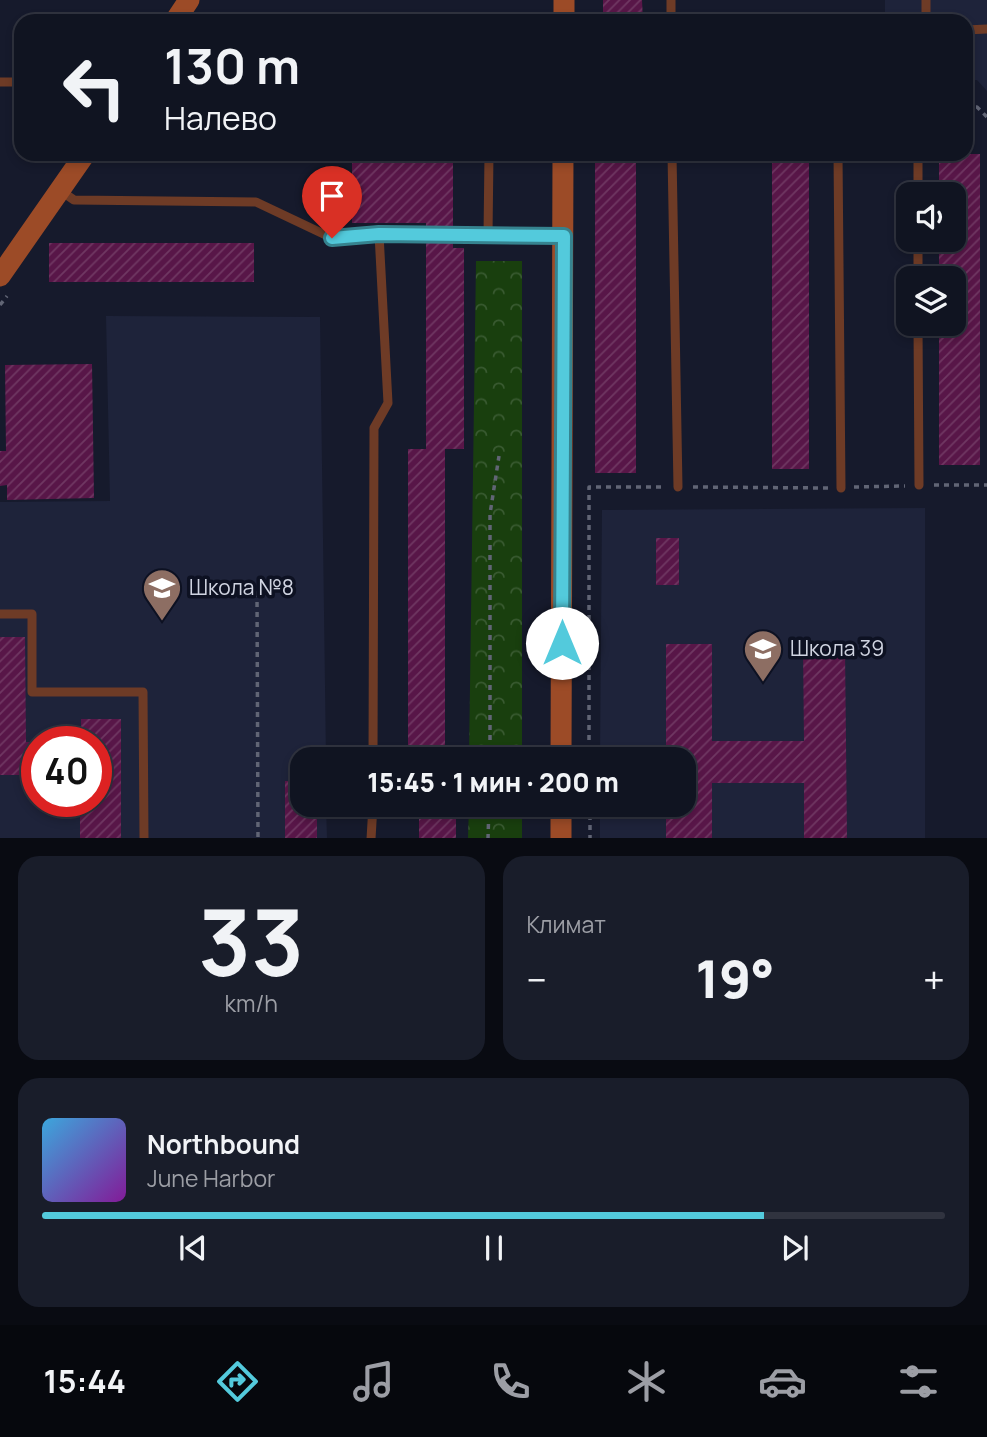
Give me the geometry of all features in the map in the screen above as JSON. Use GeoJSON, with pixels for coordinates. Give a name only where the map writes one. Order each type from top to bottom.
{"type":"FeatureCollection","features":[{"type":"Feature","properties":{"kind":"street"},"geometry":{"type":"LineString","coordinates":[[0,276],[80,161]]}},
{"type":"Feature","properties":{"kind":"street"},"geometry":{"type":"LineString","coordinates":[[561,747],[564,161]]}},
{"type":"Feature","properties":{"kind":"street"},"geometry":{"type":"LineString","coordinates":[[561,817],[561,838]]}},
{"type":"Feature","properties":{"kind":"lane"},"geometry":{"type":"LineString","coordinates":[[488,235],[489,161]]}},
{"type":"Feature","properties":{"kind":"lane"},"geometry":{"type":"LineString","coordinates":[[672,161],[678,486]]}},
{"type":"Feature","properties":{"kind":"lane"},"geometry":{"type":"LineString","coordinates":[[838,161],[841,488]]}},
{"type":"Feature","properties":{"kind":"lane"},"geometry":{"type":"LineString","coordinates":[[918,161],[918,182]]}},
{"type":"Feature","properties":{"kind":"lane"},"geometry":{"type":"LineString","coordinates":[[61,191],[74,200],[256,202],[332,238],[379,234],[564,236]]}},
{"type":"Feature","properties":{"kind":"lane"},"geometry":{"type":"LineString","coordinates":[[373,747],[374,428],[388,402],[379,234]]}},
{"type":"Feature","properties":{"kind":"lane"},"geometry":{"type":"LineString","coordinates":[[918,336],[919,485]]}},
{"type":"Feature","properties":{"kind":"lane"},"geometry":{"type":"LineString","coordinates":[[0,614],[32,614],[32,692],[143,692],[144,838]]}},
{"type":"Feature","properties":{"kind":"lane"},"geometry":{"type":"LineString","coordinates":[[371,838],[372,817]]}},
{"type":"Feature","properties":{"kind":"path"},"geometry":{"type":"LineString","coordinates":[[973,107],[977,107],[987,117]]}},
{"type":"Feature","properties":{"kind":"path"},"geometry":{"type":"LineString","coordinates":[[490,747],[490,514],[499,456]]}},
{"type":"Feature","properties":{"kind":"path"},"geometry":{"type":"LineString","coordinates":[[589,747],[589,486],[841,488],[987,485]]}},
{"type":"Feature","properties":{"kind":"path"},"geometry":{"type":"LineString","coordinates":[[236,593],[257,593],[258,838]]}},
{"type":"Feature","properties":{"kind":"path"},"geometry":{"type":"LineString","coordinates":[[488,838],[489,817]]}},
{"type":"Feature","properties":{"kind":"path"},"geometry":{"type":"LineString","coordinates":[[590,817],[590,838]]}},
{"type":"Feature","properties":{"kind":"shaded area"},"geometry":{"type":"Polygon","coordinates":[[[885,0],[987,0],[987,91],[977,80],[973,80],[973,14],[885,14],[885,0]]]}},
{"type":"Feature","properties":{"kind":"shaded area","name":"Школа №8"},"geometry":{"type":"Polygon","coordinates":[[[106,316],[320,317],[326,747],[290,747],[290,817],[326,817],[327,838],[0,838],[0,502],[110,501],[106,316]]]}},
{"type":"Feature","properties":{"kind":"shaded area","name":"Школа 39"},"geometry":{"type":"Polygon","coordinates":[[[925,508],[925,838],[600,838],[600,817],[696,817],[696,747],[600,747],[602,510],[925,508]]]}},
{"type":"Feature","properties":{"kind":"green space"},"geometry":{"type":"Polygon","coordinates":[[[476,261],[522,261],[522,747],[469,747],[476,261]]]}},
{"type":"Feature","properties":{"kind":"green space"},"geometry":{"type":"Polygon","coordinates":[[[469,817],[522,817],[522,838],[468,838],[469,817]]]}},
{"type":"Feature","properties":{"kind":"building"},"geometry":{"type":"Polygon","coordinates":[[[603,0],[642,0],[643,14],[603,14],[603,0]]]}},
{"type":"Feature","properties":{"kind":"building"},"geometry":{"type":"Polygon","coordinates":[[[973,154],[980,154],[980,465],[939,465],[939,336],[966,336],[966,266],[939,266],[939,252],[966,252],[966,182],[939,182],[939,161],[973,161],[973,154]]]}},
{"type":"Feature","properties":{"kind":"building"},"geometry":{"type":"Polygon","coordinates":[[[352,161],[453,161],[453,228],[426,228],[426,223],[352,223],[352,161]]]}},
{"type":"Feature","properties":{"kind":"building"},"geometry":{"type":"Polygon","coordinates":[[[772,161],[809,161],[809,469],[772,469],[772,161]]]}},
{"type":"Feature","properties":{"kind":"building"},"geometry":{"type":"Polygon","coordinates":[[[595,162],[636,162],[636,473],[595,473],[595,162]]]}},
{"type":"Feature","properties":{"kind":"building"},"geometry":{"type":"Polygon","coordinates":[[[426,242],[453,242],[453,248],[464,248],[464,449],[445,449],[445,747],[408,747],[408,449],[426,449],[426,242]]]}},
{"type":"Feature","properties":{"kind":"building"},"geometry":{"type":"Polygon","coordinates":[[[49,243],[254,243],[254,282],[49,282],[49,243]]]}},
{"type":"Feature","properties":{"kind":"building"},"geometry":{"type":"Polygon","coordinates":[[[92,364],[94,498],[7,500],[7,485],[0,486],[0,451],[6,451],[5,365],[92,364]]]}},
{"type":"Feature","properties":{"kind":"building"},"geometry":{"type":"Polygon","coordinates":[[[656,538],[679,538],[679,585],[656,585],[656,538]]]}},
{"type":"Feature","properties":{"kind":"building"},"geometry":{"type":"Polygon","coordinates":[[[0,637],[25,637],[26,726],[21,726],[21,775],[0,775],[0,637]]]}},
{"type":"Feature","properties":{"kind":"building"},"geometry":{"type":"Polygon","coordinates":[[[666,644],[712,644],[712,741],[804,741],[803,648],[845,648],[847,838],[804,838],[804,783],[712,783],[712,838],[666,838],[666,817],[696,817],[696,747],[666,747],[666,644]]]}},
{"type":"Feature","properties":{"kind":"building"},"geometry":{"type":"Polygon","coordinates":[[[81,719],[121,719],[121,838],[80,838],[80,817],[112,817],[112,726],[81,726],[81,719]]]}},
{"type":"Feature","properties":{"kind":"building"},"geometry":{"type":"Polygon","coordinates":[[[285,781],[290,781],[290,817],[317,817],[317,838],[285,838],[285,781]]]}},
{"type":"Feature","properties":{"kind":"building"},"geometry":{"type":"Polygon","coordinates":[[[419,817],[456,817],[456,838],[419,838],[419,817]]]}},
{"type":"Feature","properties":{"kind":"place","name":"Школа №8"},"geometry":{"type":"Point","coordinates":[162,622]}},
{"type":"Feature","properties":{"kind":"place","name":"Школа 39"},"geometry":{"type":"Point","coordinates":[763,683]}},
{"type":"Feature","properties":{"kind":"route"},"geometry":{"type":"LineString","coordinates":[[332,238],[379,234],[564,236],[562,643]]}}]}
